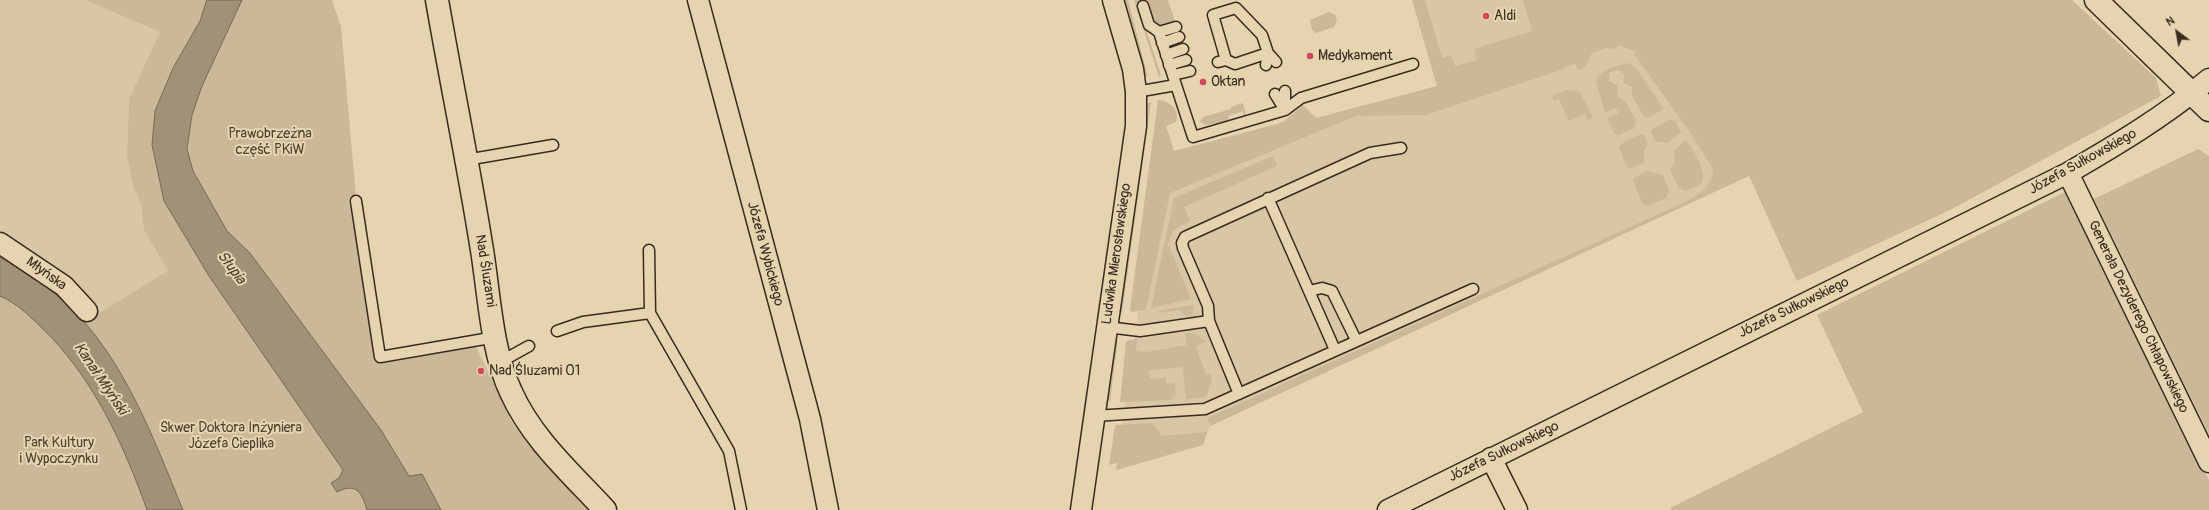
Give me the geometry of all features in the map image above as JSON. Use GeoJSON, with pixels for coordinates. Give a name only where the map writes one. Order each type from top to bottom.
{"type":"FeatureCollection","features":[{"type":"Feature","properties":{"kind":"street","name":"Nad Śluzami"},"geometry":{"type":"LineString","coordinates":[[437,0],[500,362],[511,392],[526,419],[546,448],[605,510]]}},
{"type":"Feature","properties":{"kind":"street","name":"Józefa Wybickiego"},"geometry":{"type":"LineString","coordinates":[[698,0],[810,419],[828,510]]}},
{"type":"Feature","properties":{"kind":"street","name":"Ludwika Mierosławskiego"},"geometry":{"type":"LineString","coordinates":[[1082,510],[1094,416],[1136,126],[1136,92],[1133,69],[1113,0]]}},
{"type":"Feature","properties":{"kind":"street"},"geometry":{"type":"LineString","coordinates":[[2096,0],[2209,110]]}},
{"type":"Feature","properties":{"kind":"street","name":"Józefa Sułkowskiego"},"geometry":{"type":"LineString","coordinates":[[1388,510],[2068,173],[2139,132],[2209,79]]}},
{"type":"Feature","properties":{"kind":"street","name":"Generała Dezyderego Chłapowskiego"},"geometry":{"type":"LineString","coordinates":[[2068,173],[2209,462]]}},
{"type":"Feature","properties":{"kind":"street","name":"Młyńska"},"geometry":{"type":"LineString","coordinates":[[0,242],[64,286],[87,311]]}},
{"type":"Feature","properties":{"kind":"street"},"geometry":{"type":"LineString","coordinates":[[1491,458],[1517,510]]}},
{"type":"Feature","properties":{"kind":"lane"},"geometry":{"type":"LineString","coordinates":[[1268,53],[1235,64],[1222,61],[1208,17],[1235,4],[1262,35],[1268,53],[1276,62]]}},
{"type":"Feature","properties":{"kind":"lane"},"geometry":{"type":"LineString","coordinates":[[1143,6],[1149,25],[1159,32],[1194,136],[1285,110],[1301,98],[1413,64]]}},
{"type":"Feature","properties":{"kind":"lane"},"geometry":{"type":"LineString","coordinates":[[1159,32],[1176,27]]}},
{"type":"Feature","properties":{"kind":"lane"},"geometry":{"type":"LineString","coordinates":[[1162,43],[1179,37]]}},
{"type":"Feature","properties":{"kind":"lane"},"geometry":{"type":"LineString","coordinates":[[1166,54],[1183,49]]}},
{"type":"Feature","properties":{"kind":"lane"},"geometry":{"type":"LineString","coordinates":[[1266,65],[1268,53]]}},
{"type":"Feature","properties":{"kind":"lane"},"geometry":{"type":"LineString","coordinates":[[1169,65],[1186,60]]}},
{"type":"Feature","properties":{"kind":"lane"},"geometry":{"type":"LineString","coordinates":[[1136,92],[1174,80],[1190,70]]}},
{"type":"Feature","properties":{"kind":"lane"},"geometry":{"type":"LineString","coordinates":[[1285,110],[1286,91]]}},
{"type":"Feature","properties":{"kind":"lane"},"geometry":{"type":"LineString","coordinates":[[1274,94],[1285,110]]}},
{"type":"Feature","properties":{"kind":"lane"},"geometry":{"type":"LineString","coordinates":[[466,160],[553,145]]}},
{"type":"Feature","properties":{"kind":"lane"},"geometry":{"type":"LineString","coordinates":[[1239,394],[1209,321],[1208,306],[1183,248],[1183,240],[1188,234],[1370,153],[1401,148]]}},
{"type":"Feature","properties":{"kind":"lane"},"geometry":{"type":"LineString","coordinates":[[1268,198],[1335,350]]}},
{"type":"Feature","properties":{"kind":"lane"},"geometry":{"type":"LineString","coordinates":[[356,201],[380,357],[496,337]]}},
{"type":"Feature","properties":{"kind":"lane"},"geometry":{"type":"LineString","coordinates":[[649,250],[650,313],[729,451],[741,510]]}},
{"type":"Feature","properties":{"kind":"lane"},"geometry":{"type":"LineString","coordinates":[[1309,291],[1322,288],[1332,291],[1356,340]]}},
{"type":"Feature","properties":{"kind":"lane"},"geometry":{"type":"LineString","coordinates":[[1094,416],[1198,411],[1473,289]]}},
{"type":"Feature","properties":{"kind":"lane"},"geometry":{"type":"LineString","coordinates":[[557,331],[583,322],[650,313]]}},
{"type":"Feature","properties":{"kind":"lane"},"geometry":{"type":"LineString","coordinates":[[1107,327],[1140,332],[1209,321]]}},
{"type":"Feature","properties":{"kind":"lane"},"geometry":{"type":"LineString","coordinates":[[500,362],[529,346]]}},
{"type":"Feature","properties":{"kind":"shaded area"},"geometry":{"type":"Polygon","coordinates":[[[0,0],[85,0],[160,32],[129,99],[127,156],[133,186],[141,204],[144,230],[169,271],[84,322],[67,305],[30,274],[0,257],[0,0]]]}},
{"type":"Feature","properties":{"kind":"shaded area"},"geometry":{"type":"Polygon","coordinates":[[[1412,0],[1610,0],[1636,52],[1743,178],[1210,426],[1203,445],[1116,470],[1151,220],[1161,162],[1437,86],[1412,0]]]}},
{"type":"Feature","properties":{"kind":"green space","name":"Skwer Doktora Inżyniera Józefa Cieplika"},"geometry":{"type":"Polygon","coordinates":[[[85,0],[207,0],[200,21],[173,68],[155,111],[152,145],[164,201],[209,276],[343,470],[339,478],[331,483],[350,488],[358,493],[367,510],[183,510],[140,409],[112,359],[84,322],[168,271],[144,230],[141,204],[133,186],[127,156],[129,99],[160,32],[85,0]]]}},
{"type":"Feature","properties":{"kind":"green space","name":"Prawobrzeżna część PKiW"},"geometry":{"type":"Polygon","coordinates":[[[242,0],[332,0],[341,26],[356,197],[349,199],[377,360],[474,342],[514,426],[593,510],[441,510],[422,474],[409,476],[381,430],[250,253],[227,231],[193,171],[187,149],[192,115],[202,86],[242,0]]]}},
{"type":"Feature","properties":{"kind":"green space"},"geometry":{"type":"Polygon","coordinates":[[[1123,0],[1128,0],[1148,77],[1142,74],[1123,0]]]}},
{"type":"Feature","properties":{"kind":"green space"},"geometry":{"type":"Polygon","coordinates":[[[1134,0],[1168,0],[1175,22],[1162,27],[1155,24],[1148,2],[1138,5],[1161,75],[1159,77],[1134,0]]]}},
{"type":"Feature","properties":{"kind":"green space"},"geometry":{"type":"Polygon","coordinates":[[[1412,0],[1425,0],[1442,58],[1451,55],[1455,66],[1477,60],[1474,49],[1532,31],[1523,0],[2072,0],[2156,78],[2161,96],[1948,211],[1797,281],[1749,176],[1210,426],[1208,418],[1683,203],[1699,194],[1710,181],[1713,169],[1689,131],[1634,54],[1636,52],[1618,45],[1616,49],[1606,48],[1592,53],[1585,67],[1578,70],[1575,64],[1426,115],[1356,116],[1170,193],[1146,310],[1131,312],[1130,309],[1158,100],[1162,100],[1170,104],[1177,114],[1176,122],[1166,126],[1174,151],[1277,124],[1284,121],[1303,105],[1316,118],[1437,86],[1412,0]]]}},
{"type":"Feature","properties":{"kind":"green space"},"geometry":{"type":"Polygon","coordinates":[[[1329,12],[1335,15],[1337,21],[1334,27],[1316,33],[1312,30],[1310,20],[1329,12]]]}},
{"type":"Feature","properties":{"kind":"green space"},"geometry":{"type":"Polygon","coordinates":[[[1628,63],[1636,68],[1664,109],[1645,118],[1632,96],[1632,87],[1623,82],[1625,76],[1618,70],[1611,72],[1609,74],[1609,81],[1618,86],[1617,96],[1625,101],[1636,120],[1635,127],[1619,135],[1614,133],[1607,118],[1618,113],[1616,108],[1605,113],[1596,82],[1597,78],[1604,71],[1628,63]]]}},
{"type":"Feature","properties":{"kind":"green space"},"geometry":{"type":"Polygon","coordinates":[[[1567,90],[1580,92],[1593,118],[1588,120],[1585,114],[1569,121],[1559,99],[1554,101],[1552,96],[1567,90]]]}},
{"type":"Feature","properties":{"kind":"green space"},"geometry":{"type":"Polygon","coordinates":[[[1151,102],[1122,314],[1120,310],[1144,105],[1151,102]]]}},
{"type":"Feature","properties":{"kind":"green space"},"geometry":{"type":"Polygon","coordinates":[[[1243,103],[1246,115],[1244,116],[1243,111],[1228,116],[1229,120],[1207,125],[1200,122],[1203,117],[1231,109],[1231,107],[1243,103]]]}},
{"type":"Feature","properties":{"kind":"green space"},"geometry":{"type":"Polygon","coordinates":[[[1671,119],[1675,121],[1681,132],[1668,143],[1655,141],[1651,132],[1652,129],[1671,119]]]}},
{"type":"Feature","properties":{"kind":"green space"},"geometry":{"type":"Polygon","coordinates":[[[1641,134],[1644,135],[1648,144],[1644,151],[1644,163],[1630,169],[1626,166],[1619,147],[1624,142],[1641,134]]]}},
{"type":"Feature","properties":{"kind":"green space"},"geometry":{"type":"Polygon","coordinates":[[[1685,140],[1698,160],[1703,173],[1703,178],[1699,185],[1685,191],[1678,187],[1670,169],[1675,162],[1674,151],[1685,140]]]}},
{"type":"Feature","properties":{"kind":"green space"},"geometry":{"type":"Polygon","coordinates":[[[2198,149],[2209,156],[2209,434],[2094,199],[2198,149]]]}},
{"type":"Feature","properties":{"kind":"green space"},"geometry":{"type":"Polygon","coordinates":[[[1273,156],[1277,166],[1184,207],[1190,221],[1173,230],[1168,244],[1191,299],[1151,308],[1174,198],[1273,156]]]}},
{"type":"Feature","properties":{"kind":"green space"},"geometry":{"type":"Polygon","coordinates":[[[1647,171],[1663,175],[1669,191],[1666,198],[1647,206],[1642,203],[1633,181],[1634,178],[1647,171]]]}},
{"type":"Feature","properties":{"kind":"green space"},"geometry":{"type":"Polygon","coordinates":[[[2069,190],[2209,480],[2209,510],[1671,510],[1670,508],[1863,412],[1817,315],[2069,190]]]}},
{"type":"Feature","properties":{"kind":"green space","name":"Park Kultury i Wypoczynku"},"geometry":{"type":"Polygon","coordinates":[[[0,296],[17,306],[41,327],[60,346],[76,367],[91,389],[117,436],[147,510],[0,510],[0,296]]]}},
{"type":"Feature","properties":{"kind":"green space"},"geometry":{"type":"Polygon","coordinates":[[[1193,305],[1194,309],[1192,314],[1187,316],[1179,310],[1159,313],[1159,311],[1193,305]]]}},
{"type":"Feature","properties":{"kind":"green space"},"geometry":{"type":"Polygon","coordinates":[[[1185,333],[1196,334],[1206,342],[1196,346],[1206,375],[1210,374],[1212,379],[1207,395],[1203,398],[1186,399],[1183,367],[1149,370],[1150,379],[1166,378],[1166,384],[1175,383],[1176,395],[1172,396],[1173,400],[1120,402],[1126,341],[1137,339],[1136,351],[1146,352],[1187,345],[1185,333]]]}},
{"type":"Feature","properties":{"kind":"green space"},"geometry":{"type":"Polygon","coordinates":[[[1118,340],[1110,402],[1106,395],[1113,344],[1118,340]]]}},
{"type":"Feature","properties":{"kind":"green space"},"geometry":{"type":"Polygon","coordinates":[[[1086,391],[1089,393],[1084,427],[1082,428],[1086,391]]]}},
{"type":"Feature","properties":{"kind":"green space"},"geometry":{"type":"Polygon","coordinates":[[[1153,423],[1162,436],[1207,432],[1203,445],[1116,470],[1117,463],[1109,465],[1115,425],[1153,423]]]}},
{"type":"Feature","properties":{"kind":"water","name":"Słupia"},"geometry":{"type":"Polygon","coordinates":[[[207,0],[242,0],[202,86],[192,115],[187,149],[193,171],[227,231],[250,253],[381,430],[409,476],[422,474],[441,510],[367,510],[360,494],[354,489],[349,488],[337,492],[331,483],[339,478],[343,470],[209,276],[164,201],[152,145],[155,111],[173,68],[200,21],[207,0]]]}},
{"type":"Feature","properties":{"kind":"water","name":"Kanał Młyński"},"geometry":{"type":"Polygon","coordinates":[[[0,257],[35,279],[67,304],[105,349],[136,401],[183,510],[147,510],[117,436],[91,389],[76,367],[60,346],[41,327],[17,306],[0,296],[0,257]]]}},
{"type":"Feature","properties":{"kind":"place","name":"Aldi"},"geometry":{"type":"Point","coordinates":[1486,16]}},
{"type":"Feature","properties":{"kind":"place","name":"Medykament"},"geometry":{"type":"Point","coordinates":[1310,56]}},
{"type":"Feature","properties":{"kind":"place","name":"Oktan"},"geometry":{"type":"Point","coordinates":[1203,82]}},
{"type":"Feature","properties":{"kind":"place","name":"Nad Śluzami 01"},"geometry":{"type":"Point","coordinates":[481,371]}}]}
